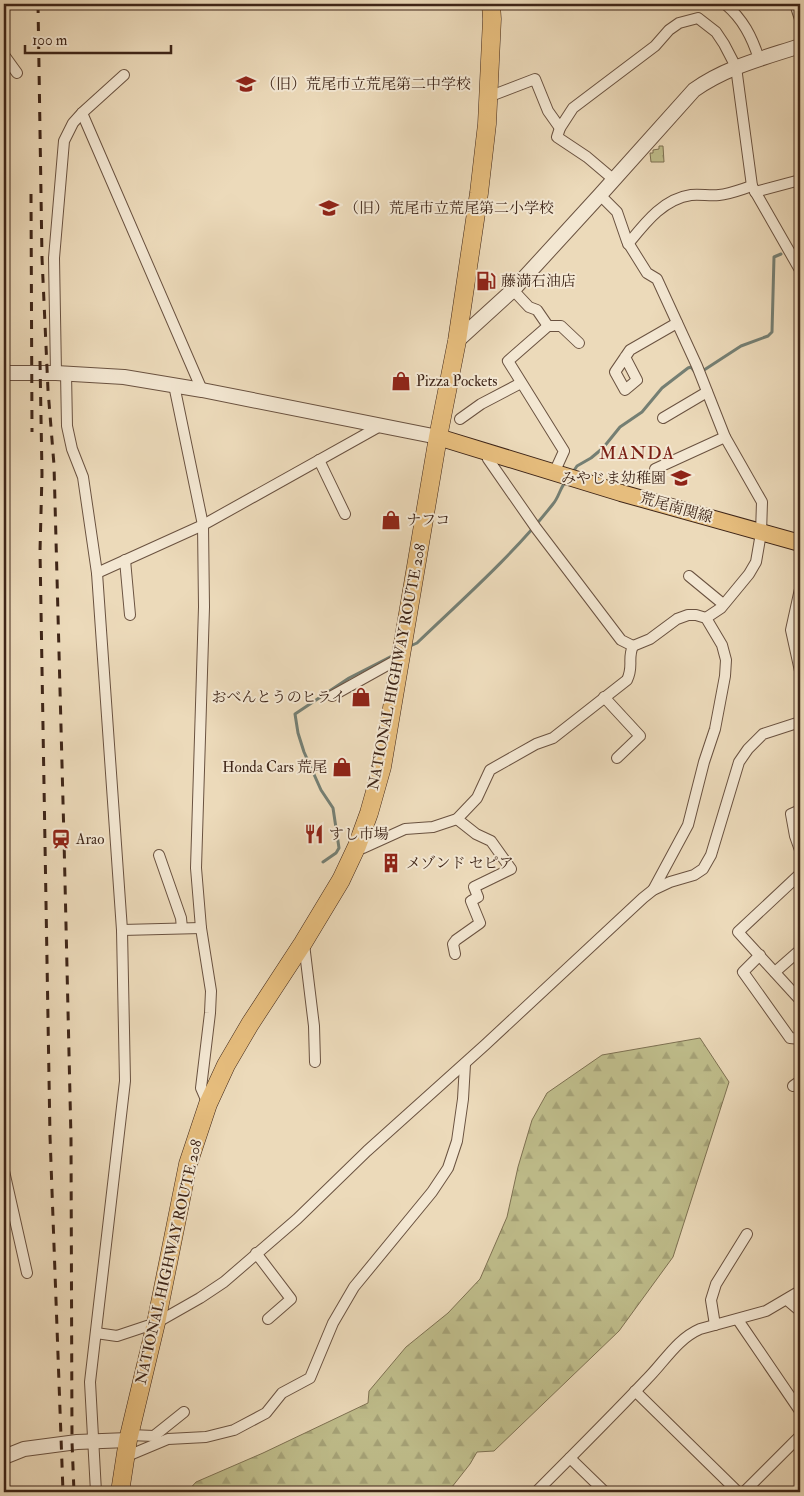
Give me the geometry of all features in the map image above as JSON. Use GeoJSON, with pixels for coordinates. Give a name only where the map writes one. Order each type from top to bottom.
{"type":"FeatureCollection","features":[{"type":"Feature","properties":{"kind":"highway","name":"NATIONAL HIGHWAY ROUTE 208"},"geometry":{"type":"LineString","coordinates":[[120,1492],[128,1444],[156,1323],[188,1164],[208,1104],[226,1064],[341,880],[357,846],[369,813],[382,767],[438,437],[457,341],[479,193],[487,124],[491,4]]}},
{"type":"Feature","properties":{"kind":"main road","name":"荒尾南関線"},"geometry":{"type":"LineString","coordinates":[[438,437],[554,473],[800,543]]}},
{"type":"Feature","properties":{"kind":"street"},"geometry":{"type":"LineString","coordinates":[[725,4],[735,12],[744,24],[752,38],[759,59]]}},
{"type":"Feature","properties":{"kind":"street"},"geometry":{"type":"LineString","coordinates":[[796,4],[800,19]]}},
{"type":"Feature","properties":{"kind":"street"},"geometry":{"type":"LineString","coordinates":[[613,179],[587,157],[557,137],[560,128],[573,108],[655,46],[669,30],[679,23],[698,18],[716,32],[736,67],[754,189],[800,270]]}},
{"type":"Feature","properties":{"kind":"street"},"geometry":{"type":"LineString","coordinates":[[457,341],[513,290],[694,90],[736,67],[800,46]]}},
{"type":"Feature","properties":{"kind":"street"},"geometry":{"type":"LineString","coordinates":[[4,55],[17,73]]}},
{"type":"Feature","properties":{"kind":"street"},"geometry":{"type":"LineString","coordinates":[[96,1492],[90,1382],[125,1081],[122,930],[97,573],[84,476],[72,450],[67,426],[61,373],[54,258],[64,141],[73,123],[124,74]]}},
{"type":"Feature","properties":{"kind":"street"},"geometry":{"type":"LineString","coordinates":[[488,97],[535,79],[548,111],[560,128]]}},
{"type":"Feature","properties":{"kind":"street"},"geometry":{"type":"LineString","coordinates":[[82,113],[202,390]]}},
{"type":"Feature","properties":{"kind":"street"},"geometry":{"type":"LineString","coordinates":[[628,244],[654,213],[672,202],[692,195],[721,195],[800,180]]}},
{"type":"Feature","properties":{"kind":"street"},"geometry":{"type":"LineString","coordinates":[[600,195],[617,212],[621,229],[628,244],[647,273],[657,279],[725,437],[762,502],[762,533],[756,562],[749,574],[723,604],[706,618]]}},
{"type":"Feature","properties":{"kind":"street"},"geometry":{"type":"LineString","coordinates":[[513,290],[529,307],[538,310],[548,326]]}},
{"type":"Feature","properties":{"kind":"street"},"geometry":{"type":"LineString","coordinates":[[625,357],[630,350],[677,323]]}},
{"type":"Feature","properties":{"kind":"street"},"geometry":{"type":"LineString","coordinates":[[554,473],[564,451],[508,361],[548,326],[561,326],[579,343]]}},
{"type":"Feature","properties":{"kind":"street"},"geometry":{"type":"LineString","coordinates":[[4,373],[61,373],[124,377],[202,390],[438,437]]}},
{"type":"Feature","properties":{"kind":"street"},"geometry":{"type":"LineString","coordinates":[[460,419],[481,404],[521,383]]}},
{"type":"Feature","properties":{"kind":"street"},"geometry":{"type":"LineString","coordinates":[[174,385],[203,525],[204,607],[196,868],[211,991],[201,1088],[208,1104]]}},
{"type":"Feature","properties":{"kind":"street"},"geometry":{"type":"LineString","coordinates":[[662,418],[707,392]]}},
{"type":"Feature","properties":{"kind":"street"},"geometry":{"type":"LineString","coordinates":[[97,573],[203,525],[382,425]]}},
{"type":"Feature","properties":{"kind":"street"},"geometry":{"type":"LineString","coordinates":[[655,469],[725,437]]}},
{"type":"Feature","properties":{"kind":"street"},"geometry":{"type":"LineString","coordinates":[[491,454],[488,459],[536,528],[621,640],[633,646]]}},
{"type":"Feature","properties":{"kind":"street"},"geometry":{"type":"LineString","coordinates":[[320,460],[345,514]]}},
{"type":"Feature","properties":{"kind":"street"},"geometry":{"type":"LineString","coordinates":[[125,560],[130,615]]}},
{"type":"Feature","properties":{"kind":"street"},"geometry":{"type":"LineString","coordinates":[[689,576],[723,604]]}},
{"type":"Feature","properties":{"kind":"street"},"geometry":{"type":"LineString","coordinates":[[800,589],[796,629],[800,671]]}},
{"type":"Feature","properties":{"kind":"street"},"geometry":{"type":"LineString","coordinates":[[357,846],[363,848],[405,829],[433,827],[457,819],[477,798],[490,770],[536,744],[553,738],[627,680],[631,672],[630,653],[633,646],[650,639],[677,619],[688,615],[696,615],[706,618],[722,645],[726,660],[722,694],[715,729],[704,762],[688,826],[653,890]]}},
{"type":"Feature","properties":{"kind":"street"},"geometry":{"type":"LineString","coordinates":[[332,696],[401,659]]}},
{"type":"Feature","properties":{"kind":"street"},"geometry":{"type":"LineString","coordinates":[[604,697],[640,736],[617,758]]}},
{"type":"Feature","properties":{"kind":"street"},"geometry":{"type":"LineString","coordinates":[[96,1333],[117,1336],[156,1323],[224,1282],[297,1219],[367,1151],[465,1064],[602,935],[653,890],[670,882],[694,876],[703,869],[712,855],[739,762],[748,749],[763,734],[800,722]]}},
{"type":"Feature","properties":{"kind":"street"},"geometry":{"type":"LineString","coordinates":[[800,810],[791,814],[800,850]]}},
{"type":"Feature","properties":{"kind":"street"},"geometry":{"type":"LineString","coordinates":[[455,954],[453,944],[456,940],[480,923],[471,901],[478,897],[474,887],[511,869],[491,841],[476,834],[457,819]]}},
{"type":"Feature","properties":{"kind":"street"},"geometry":{"type":"LineString","coordinates":[[159,854],[182,928]]}},
{"type":"Feature","properties":{"kind":"street"},"geometry":{"type":"LineString","coordinates":[[800,874],[738,932],[800,1000]]}},
{"type":"Feature","properties":{"kind":"street"},"geometry":{"type":"LineString","coordinates":[[122,930],[202,928]]}},
{"type":"Feature","properties":{"kind":"street"},"geometry":{"type":"LineString","coordinates":[[303,943],[314,1026],[315,1062]]}},
{"type":"Feature","properties":{"kind":"street"},"geometry":{"type":"LineString","coordinates":[[775,972],[800,950]]}},
{"type":"Feature","properties":{"kind":"street"},"geometry":{"type":"LineString","coordinates":[[760,955],[743,972],[790,1038],[800,1039]]}},
{"type":"Feature","properties":{"kind":"street"},"geometry":{"type":"LineString","coordinates":[[4,1457],[24,1448],[92,1441],[128,1444],[206,1437],[234,1430],[266,1413],[282,1394],[310,1378],[333,1323],[354,1287],[432,1192],[448,1168],[457,1141],[463,1099],[465,1064]]}},
{"type":"Feature","properties":{"kind":"street"},"geometry":{"type":"LineString","coordinates":[[4,1171],[27,1273]]}},
{"type":"Feature","properties":{"kind":"street"},"geometry":{"type":"LineString","coordinates":[[715,1325],[711,1300],[716,1284],[747,1234]]}},
{"type":"Feature","properties":{"kind":"street"},"geometry":{"type":"LineString","coordinates":[[256,1253],[291,1299],[268,1319]]}},
{"type":"Feature","properties":{"kind":"street"},"geometry":{"type":"LineString","coordinates":[[539,1492],[658,1368],[679,1342],[691,1333],[766,1311],[800,1291]]}},
{"type":"Feature","properties":{"kind":"street"},"geometry":{"type":"LineString","coordinates":[[787,1300],[800,1311]]}},
{"type":"Feature","properties":{"kind":"street"},"geometry":{"type":"LineString","coordinates":[[738,1320],[800,1411]]}},
{"type":"Feature","properties":{"kind":"street"},"geometry":{"type":"LineString","coordinates":[[635,1391],[738,1492]]}},
{"type":"Feature","properties":{"kind":"street"},"geometry":{"type":"LineString","coordinates":[[128,1444],[154,1436],[184,1412]]}},
{"type":"Feature","properties":{"kind":"street"},"geometry":{"type":"LineString","coordinates":[[744,1492],[800,1436]]}},
{"type":"Feature","properties":{"kind":"street"},"geometry":{"type":"LineString","coordinates":[[570,1458],[605,1492]]}},
{"type":"Feature","properties":{"kind":"green space"},"geometry":{"type":"Polygon","coordinates":[[[659,146],[663,146],[664,162],[651,162],[650,153],[653,153],[653,150],[659,149],[659,146]]]}},
{"type":"Feature","properties":{"kind":"green space"},"geometry":{"type":"Polygon","coordinates":[[[700,1038],[729,1082],[673,1257],[619,1331],[494,1451],[477,1452],[448,1492],[187,1492],[196,1482],[263,1453],[368,1403],[369,1391],[406,1347],[448,1313],[480,1279],[507,1217],[518,1167],[532,1120],[547,1093],[602,1055],[700,1038]]]}},
{"type":"Feature","properties":{"kind":"waterway"},"geometry":{"type":"LineString","coordinates":[[701,372],[741,346],[768,336],[772,332],[774,257],[781,254]]}},
{"type":"Feature","properties":{"kind":"waterway"},"geometry":{"type":"LineString","coordinates":[[573,472],[577,466],[603,448],[620,427],[642,412],[662,388],[688,368],[691,367],[695,372]]}},
{"type":"Feature","properties":{"kind":"waterway"},"geometry":{"type":"LineString","coordinates":[[408,647],[417,643],[505,559],[553,504],[566,481]]}},
{"type":"Feature","properties":{"kind":"waterway"},"geometry":{"type":"LineString","coordinates":[[323,862],[336,853],[339,848],[333,808],[321,790],[304,752],[295,714],[349,678],[394,655]]}},
{"type":"Feature","properties":{"kind":"railway"},"geometry":{"type":"LineString","coordinates":[[38,4],[42,258],[48,390],[54,465],[64,839],[71,1139],[72,1442],[74,1492]]}},
{"type":"Feature","properties":{"kind":"railway"},"geometry":{"type":"LineString","coordinates":[[31,194],[32,432]]}},
{"type":"Feature","properties":{"kind":"railway"},"geometry":{"type":"LineString","coordinates":[[40,361],[42,474],[40,551],[50,1136],[63,1492]]}},
{"type":"Feature","properties":{"kind":"place","name":"（旧）荒尾市立荒尾第二中学校"},"geometry":{"type":"Point","coordinates":[246,84]}},
{"type":"Feature","properties":{"kind":"place","name":"（旧）荒尾市立荒尾第二小学校"},"geometry":{"type":"Point","coordinates":[329,208]}},
{"type":"Feature","properties":{"kind":"place","name":"藤満石油店"},"geometry":{"type":"Point","coordinates":[486,281]}},
{"type":"Feature","properties":{"kind":"place","name":"Pizza Pockets"},"geometry":{"type":"Point","coordinates":[401,381]}},
{"type":"Feature","properties":{"kind":"place","name":"みやじま幼稚園"},"geometry":{"type":"Point","coordinates":[681,478]}},
{"type":"Feature","properties":{"kind":"place","name":"ナフコ"},"geometry":{"type":"Point","coordinates":[391,520]}},
{"type":"Feature","properties":{"kind":"place","name":"おべんとうのヒライ"},"geometry":{"type":"Point","coordinates":[361,697]}},
{"type":"Feature","properties":{"kind":"place","name":"Honda Cars 荒尾"},"geometry":{"type":"Point","coordinates":[342,767]}},
{"type":"Feature","properties":{"kind":"place","name":"すし市場"},"geometry":{"type":"Point","coordinates":[314,834]}},
{"type":"Feature","properties":{"kind":"place","name":"Arao"},"geometry":{"type":"Point","coordinates":[61,839]}},
{"type":"Feature","properties":{"kind":"place","name":"メゾンド セピア"},"geometry":{"type":"Point","coordinates":[391,863]}},
{"type":"Feature","properties":{"kind":"district","name":"MANDA"},"geometry":{"type":"Point","coordinates":[637,453]}}]}
